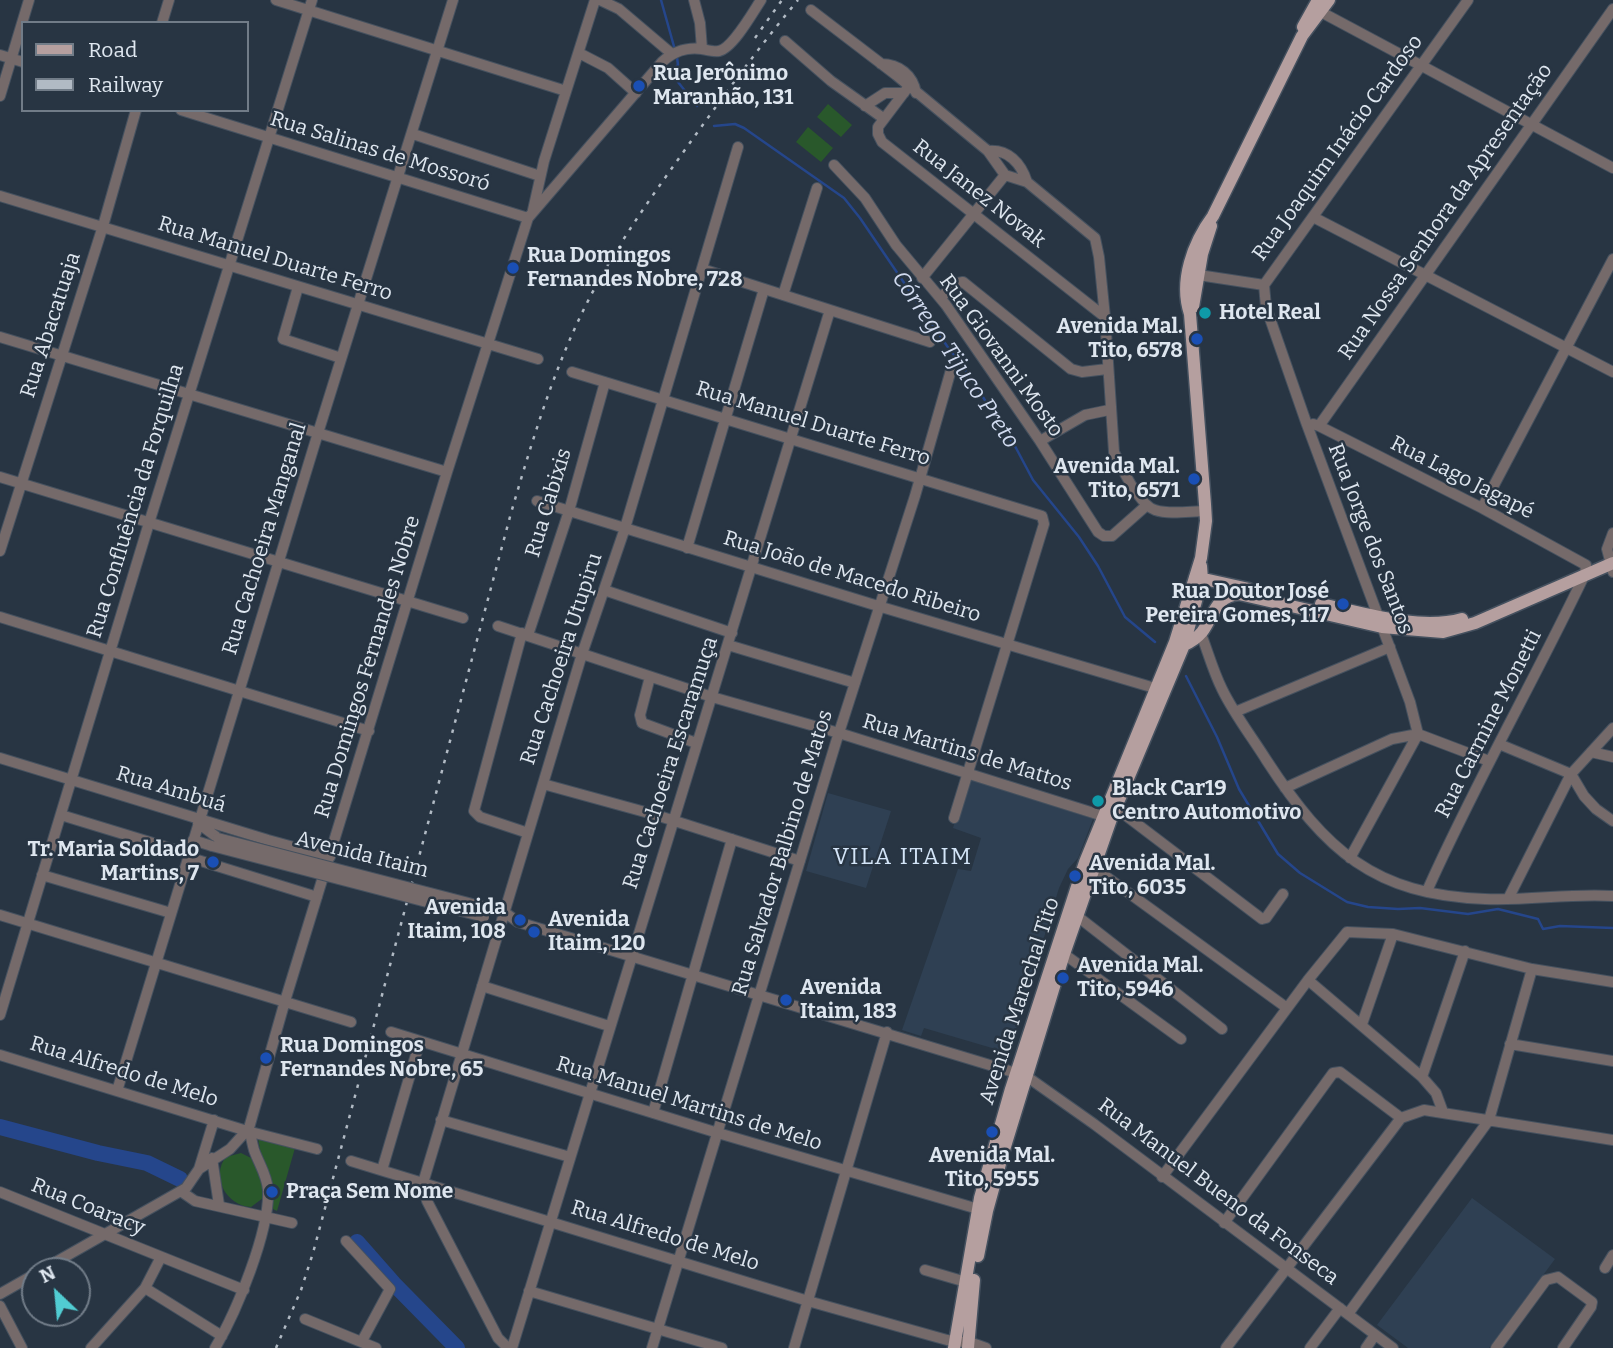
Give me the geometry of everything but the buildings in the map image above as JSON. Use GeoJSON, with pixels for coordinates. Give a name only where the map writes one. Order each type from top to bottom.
{"type":"FeatureCollection","features":[{"type":"Feature","properties":{"kind":"main road","name":"Avenida Marechal Tito"},"geometry":{"type":"LineString","coordinates":[[962,1345],[987,1211],[1021,1074],[1093,867],[1184,645],[1203,579],[1201,558],[1206,511],[1190,314],[1193,274],[1213,216],[1302,36],[1305,22],[1319,6],[1329,0]]}},
{"type":"Feature","properties":{"kind":"main road"},"geometry":{"type":"LineString","coordinates":[[1184,645],[1201,634],[1212,612],[1223,600],[1240,594],[1380,622],[1455,621],[1611,562]]}},
{"type":"Feature","properties":{"kind":"main road","name":"Avenida Marechal Tito"},"geometry":{"type":"LineString","coordinates":[[962,1345],[966,1282],[978,1209],[1079,877],[1203,579]]}},
{"type":"Feature","properties":{"kind":"main road"},"geometry":{"type":"LineString","coordinates":[[1203,579],[1380,622]]}},
{"type":"Feature","properties":{"kind":"main road"},"geometry":{"type":"LineString","coordinates":[[1203,579],[1219,590],[1223,600]]}},
{"type":"Feature","properties":{"kind":"street"},"geometry":{"type":"LineString","coordinates":[[23,21],[29,0]]}},
{"type":"Feature","properties":{"kind":"street"},"geometry":{"type":"LineString","coordinates":[[163,21],[169,0]]}},
{"type":"Feature","properties":{"kind":"street"},"geometry":{"type":"LineString","coordinates":[[276,0],[310,5],[566,91]]}},
{"type":"Feature","properties":{"kind":"street","name":"Rua Cachoeira Manganal"},"geometry":{"type":"LineString","coordinates":[[117,1091],[453,0]]}},
{"type":"Feature","properties":{"kind":"street"},"geometry":{"type":"LineString","coordinates":[[598,0],[619,9],[673,53]]}},
{"type":"Feature","properties":{"kind":"street","name":"Rua Domingos Fernandes Nobre"},"geometry":{"type":"LineString","coordinates":[[197,1173],[230,1149],[249,1130],[285,1001],[487,342],[530,214],[566,91],[598,0]]}},
{"type":"Feature","properties":{"kind":"street"},"geometry":{"type":"LineString","coordinates":[[694,0],[700,23],[702,49]]}},
{"type":"Feature","properties":{"kind":"street"},"geometry":{"type":"LineString","coordinates":[[530,214],[662,62],[673,53],[688,48],[720,51],[732,42],[761,0]]}},
{"type":"Feature","properties":{"kind":"street","name":"Rua Joaquim Inácio Cardoso"},"geometry":{"type":"LineString","coordinates":[[1264,285],[1468,0]]}},
{"type":"Feature","properties":{"kind":"street","name":"Rua Confluência da Forquilha"},"geometry":{"type":"LineString","coordinates":[[0,1015],[188,394],[310,5]]}},
{"type":"Feature","properties":{"kind":"street"},"geometry":{"type":"LineString","coordinates":[[1319,6],[1421,67],[1613,168]]}},
{"type":"Feature","properties":{"kind":"street"},"geometry":{"type":"LineString","coordinates":[[811,9],[881,64],[909,91],[988,151],[1005,175],[1027,182],[1095,238],[1105,317],[1114,452],[1147,505],[1160,511],[1206,511]]}},
{"type":"Feature","properties":{"kind":"street","name":"Rua Nossa Senhora da Apresentação"},"geometry":{"type":"LineString","coordinates":[[1319,426],[1613,9]]}},
{"type":"Feature","properties":{"kind":"street"},"geometry":{"type":"LineString","coordinates":[[0,96],[21,26]]}},
{"type":"Feature","properties":{"kind":"street"},"geometry":{"type":"LineString","coordinates":[[785,41],[831,81],[883,118],[909,91]]}},
{"type":"Feature","properties":{"kind":"street"},"geometry":{"type":"LineString","coordinates":[[579,53],[608,68],[636,93]]}},
{"type":"Feature","properties":{"kind":"street"},"geometry":{"type":"LineString","coordinates":[[0,55],[21,62]]}},
{"type":"Feature","properties":{"kind":"street"},"geometry":{"type":"LineString","coordinates":[[865,106],[885,93],[909,91]]}},
{"type":"Feature","properties":{"kind":"street","name":"Rua Abacatuaja"},"geometry":{"type":"LineString","coordinates":[[0,551],[103,226],[135,112]]}},
{"type":"Feature","properties":{"kind":"street","name":"Rua Salinas de Mossoró"},"geometry":{"type":"LineString","coordinates":[[187,112],[397,178],[530,214]]}},
{"type":"Feature","properties":{"kind":"street","name":"Rua Janez Novak"},"geometry":{"type":"LineString","coordinates":[[883,118],[878,130],[882,142],[1105,317]]}},
{"type":"Feature","properties":{"kind":"street"},"geometry":{"type":"LineString","coordinates":[[412,134],[540,176]]}},
{"type":"Feature","properties":{"kind":"street","name":"Rua Cachoeira Utupiru"},"geometry":{"type":"LineString","coordinates":[[423,1183],[582,654],[625,528],[738,147]]}},
{"type":"Feature","properties":{"kind":"street"},"geometry":{"type":"LineString","coordinates":[[988,151],[998,150],[1010,156],[1024,171],[1027,182]]}},
{"type":"Feature","properties":{"kind":"street","name":"Rua Giovanni Mosto"},"geometry":{"type":"LineString","coordinates":[[834,165],[865,198],[880,223],[922,278],[941,298],[1104,536],[1112,536],[1118,532],[1147,505]]}},
{"type":"Feature","properties":{"kind":"street"},"geometry":{"type":"LineString","coordinates":[[922,278],[1005,175]]}},
{"type":"Feature","properties":{"kind":"street"},"geometry":{"type":"LineString","coordinates":[[783,295],[817,188]]}},
{"type":"Feature","properties":{"kind":"street","name":"Rua Manuel Duarte Ferro"},"geometry":{"type":"LineString","coordinates":[[0,196],[538,359]]}},
{"type":"Feature","properties":{"kind":"street"},"geometry":{"type":"LineString","coordinates":[[1313,217],[1613,372]]}},
{"type":"Feature","properties":{"kind":"street"},"geometry":{"type":"LineString","coordinates":[[1482,508],[1613,259]]}},
{"type":"Feature","properties":{"kind":"street"},"geometry":{"type":"LineString","coordinates":[[702,269],[930,342]]}},
{"type":"Feature","properties":{"kind":"street"},"geometry":{"type":"LineString","coordinates":[[1193,274],[1264,285]]}},
{"type":"Feature","properties":{"kind":"street"},"geometry":{"type":"LineString","coordinates":[[941,298],[953,284],[963,282],[1071,369],[1082,372],[1107,369]]}},
{"type":"Feature","properties":{"kind":"street","name":"Rua Jorge dos Santos"},"geometry":{"type":"LineString","coordinates":[[1264,285],[1266,307],[1410,702],[1418,734]]}},
{"type":"Feature","properties":{"kind":"street"},"geometry":{"type":"LineString","coordinates":[[298,287],[283,339],[341,358]]}},
{"type":"Feature","properties":{"kind":"street"},"geometry":{"type":"LineString","coordinates":[[687,548],[764,289]]}},
{"type":"Feature","properties":{"kind":"street","name":"Rua Cachoeira Escaramuça"},"geometry":{"type":"LineString","coordinates":[[510,1348],[629,957],[729,645],[830,310]]}},
{"type":"Feature","properties":{"kind":"street"},"geometry":{"type":"LineString","coordinates":[[0,337],[447,472]]}},
{"type":"Feature","properties":{"kind":"street","name":"Rua Salvador Balbino de Matos"},"geometry":{"type":"LineString","coordinates":[[652,1348],[951,370]]}},
{"type":"Feature","properties":{"kind":"street","name":"Rua Manuel Duarte Ferro"},"geometry":{"type":"LineString","coordinates":[[572,372],[1042,516],[1044,524],[1006,643]]}},
{"type":"Feature","properties":{"kind":"street","name":"Rua Cabixis"},"geometry":{"type":"LineString","coordinates":[[528,833],[480,817],[474,811],[525,634],[569,511],[605,382]]}},
{"type":"Feature","properties":{"kind":"street"},"geometry":{"type":"LineString","coordinates":[[1040,441],[1085,415],[1110,410]]}},
{"type":"Feature","properties":{"kind":"street"},"geometry":{"type":"LineString","coordinates":[[1306,422],[1319,426]]}},
{"type":"Feature","properties":{"kind":"street","name":"Rua Lago Jagapé"},"geometry":{"type":"LineString","coordinates":[[1319,426],[1482,508],[1585,570]]}},
{"type":"Feature","properties":{"kind":"street"},"geometry":{"type":"LineString","coordinates":[[0,477],[463,618]]}},
{"type":"Feature","properties":{"kind":"street","name":"Rua João de Macedo Ribeiro"},"geometry":{"type":"LineString","coordinates":[[537,501],[1158,689]]}},
{"type":"Feature","properties":{"kind":"street"},"geometry":{"type":"LineString","coordinates":[[1611,562],[1608,543],[1613,533]]}},
{"type":"Feature","properties":{"kind":"street","name":"Rua Carmine Monetti"},"geometry":{"type":"LineString","coordinates":[[1427,891],[1489,761],[1553,641],[1585,570]]}},
{"type":"Feature","properties":{"kind":"street"},"geometry":{"type":"LineString","coordinates":[[604,590],[732,633]]}},
{"type":"Feature","properties":{"kind":"street"},"geometry":{"type":"LineString","coordinates":[[0,617],[369,731]]}},
{"type":"Feature","properties":{"kind":"street","name":"Rua Martins de Mattos"},"geometry":{"type":"LineString","coordinates":[[498,626],[712,697],[839,733],[1103,816]]}},
{"type":"Feature","properties":{"kind":"street"},"geometry":{"type":"LineString","coordinates":[[1201,634],[1217,677],[1235,712],[1285,788],[1312,824],[1335,846],[1374,874],[1400,885],[1484,899],[1613,896]]}},
{"type":"Feature","properties":{"kind":"street"},"geometry":{"type":"LineString","coordinates":[[954,818],[1006,643]]}},
{"type":"Feature","properties":{"kind":"street"},"geometry":{"type":"LineString","coordinates":[[729,645],[855,683]]}},
{"type":"Feature","properties":{"kind":"street"},"geometry":{"type":"LineString","coordinates":[[1235,712],[1390,647]]}},
{"type":"Feature","properties":{"kind":"street"},"geometry":{"type":"LineString","coordinates":[[650,677],[640,715],[642,723],[696,743]]}},
{"type":"Feature","properties":{"kind":"street"},"geometry":{"type":"LineString","coordinates":[[1508,899],[1571,774],[1613,728]]}},
{"type":"Feature","properties":{"kind":"street"},"geometry":{"type":"LineString","coordinates":[[1285,788],[1392,739],[1418,734],[1489,761]]}},
{"type":"Feature","properties":{"kind":"street"},"geometry":{"type":"LineString","coordinates":[[1350,858],[1418,734]]}},
{"type":"Feature","properties":{"kind":"street"},"geometry":{"type":"LineString","coordinates":[[1499,744],[1571,774],[1584,796],[1613,821]]}},
{"type":"Feature","properties":{"kind":"street"},"geometry":{"type":"LineString","coordinates":[[1591,752],[1613,757]]}},
{"type":"Feature","properties":{"kind":"street","name":"Rua Ambuá"},"geometry":{"type":"LineString","coordinates":[[0,758],[199,821],[330,857]]}},
{"type":"Feature","properties":{"kind":"street"},"geometry":{"type":"LineString","coordinates":[[543,784],[800,861]]}},
{"type":"Feature","properties":{"kind":"street"},"geometry":{"type":"LineString","coordinates":[[1116,808],[1262,919],[1266,918],[1283,894]]}},
{"type":"Feature","properties":{"kind":"street"},"geometry":{"type":"LineString","coordinates":[[61,816],[317,897]]}},
{"type":"Feature","properties":{"kind":"street","name":"Avenida Itaim"},"geometry":{"type":"LineString","coordinates":[[199,821],[215,842]]}},
{"type":"Feature","properties":{"kind":"street"},"geometry":{"type":"LineString","coordinates":[[653,1113],[732,839]]}},
{"type":"Feature","properties":{"kind":"street","name":"Avenida Itaim"},"geometry":{"type":"LineString","coordinates":[[193,841],[215,842],[503,917],[1021,1074]]}},
{"type":"Feature","properties":{"kind":"street"},"geometry":{"type":"LineString","coordinates":[[1093,867],[1287,1008]]}},
{"type":"Feature","properties":{"kind":"street"},"geometry":{"type":"LineString","coordinates":[[42,876],[171,913]]}},
{"type":"Feature","properties":{"kind":"street"},"geometry":{"type":"LineString","coordinates":[[0,915],[351,1022]]}},
{"type":"Feature","properties":{"kind":"street"},"geometry":{"type":"LineString","coordinates":[[1077,916],[1222,1029]]}},
{"type":"Feature","properties":{"kind":"street"},"geometry":{"type":"LineString","coordinates":[[1162,1177],[1344,934],[1352,931],[1393,934],[1532,969],[1613,982]]}},
{"type":"Feature","properties":{"kind":"street"},"geometry":{"type":"LineString","coordinates":[[1362,1024],[1393,934]]}},
{"type":"Feature","properties":{"kind":"street"},"geometry":{"type":"LineString","coordinates":[[1422,1077],[1465,951]]}},
{"type":"Feature","properties":{"kind":"street"},"geometry":{"type":"LineString","coordinates":[[1064,954],[1181,1039]]}},
{"type":"Feature","properties":{"kind":"street"},"geometry":{"type":"LineString","coordinates":[[1310,1348],[1344,1311],[1489,1120],[1532,969]]}},
{"type":"Feature","properties":{"kind":"street"},"geometry":{"type":"LineString","coordinates":[[1308,980],[1422,1077],[1436,1093],[1443,1112]]}},
{"type":"Feature","properties":{"kind":"street"},"geometry":{"type":"LineString","coordinates":[[482,986],[608,1026]]}},
{"type":"Feature","properties":{"kind":"street","name":"Rua Manuel Martins de Melo"},"geometry":{"type":"LineString","coordinates":[[391,1032],[718,1133],[978,1209]]}},
{"type":"Feature","properties":{"kind":"street"},"geometry":{"type":"LineString","coordinates":[[794,1348],[887,1032]]}},
{"type":"Feature","properties":{"kind":"street"},"geometry":{"type":"LineString","coordinates":[[382,1170],[420,1041]]}},
{"type":"Feature","properties":{"kind":"street"},"geometry":{"type":"LineString","coordinates":[[1510,1044],[1613,1061]]}},
{"type":"Feature","properties":{"kind":"street","name":"Rua Alfredo de Melo"},"geometry":{"type":"LineString","coordinates":[[0,1055],[317,1149]]}},
{"type":"Feature","properties":{"kind":"street"},"geometry":{"type":"LineString","coordinates":[[1224,1223],[1335,1072],[1401,1118]]}},
{"type":"Feature","properties":{"kind":"street","name":"Rua Manuel Bueno da Fonseca"},"geometry":{"type":"LineString","coordinates":[[1021,1074],[1094,1124],[1393,1348]]}},
{"type":"Feature","properties":{"kind":"street"},"geometry":{"type":"LineString","coordinates":[[1226,1348],[1401,1118],[1424,1110],[1613,1140]]}},
{"type":"Feature","properties":{"kind":"street"},"geometry":{"type":"LineString","coordinates":[[65,1257],[184,1190],[197,1173],[214,1120]]}},
{"type":"Feature","properties":{"kind":"street"},"geometry":{"type":"LineString","coordinates":[[441,1120],[570,1157]]}},
{"type":"Feature","properties":{"kind":"street"},"geometry":{"type":"LineString","coordinates":[[215,1348],[244,1290],[265,1216],[268,1192],[266,1178],[249,1130]]}},
{"type":"Feature","properties":{"kind":"street"},"geometry":{"type":"LineString","coordinates":[[208,1137],[219,1205]]}},
{"type":"Feature","properties":{"kind":"street"},"geometry":{"type":"LineString","coordinates":[[230,1149],[247,1149],[256,1155]]}},
{"type":"Feature","properties":{"kind":"street","name":"Rua Alfredo de Melo"},"geometry":{"type":"LineString","coordinates":[[351,1161],[808,1301],[962,1345],[985,1348]]}},
{"type":"Feature","properties":{"kind":"street"},"geometry":{"type":"LineString","coordinates":[[423,1183],[429,1207],[498,1338],[510,1348]]}},
{"type":"Feature","properties":{"kind":"street"},"geometry":{"type":"LineString","coordinates":[[184,1190],[195,1201],[292,1223]]}},
{"type":"Feature","properties":{"kind":"street","name":"Rua Coaracy"},"geometry":{"type":"LineString","coordinates":[[0,1192],[244,1290]]}},
{"type":"Feature","properties":{"kind":"street"},"geometry":{"type":"LineString","coordinates":[[346,1241],[390,1289],[363,1344]]}},
{"type":"Feature","properties":{"kind":"street"},"geometry":{"type":"LineString","coordinates":[[1605,1268],[1613,1255]]}},
{"type":"Feature","properties":{"kind":"street"},"geometry":{"type":"LineString","coordinates":[[91,1348],[145,1288],[162,1256]]}},
{"type":"Feature","properties":{"kind":"street"},"geometry":{"type":"LineString","coordinates":[[925,1270],[966,1282]]}},
{"type":"Feature","properties":{"kind":"street"},"geometry":{"type":"LineString","coordinates":[[1496,1348],[1550,1278],[1558,1277],[1591,1299],[1591,1307],[1563,1348]]}},
{"type":"Feature","properties":{"kind":"street"},"geometry":{"type":"LineString","coordinates":[[0,1294],[21,1282]]}},
{"type":"Feature","properties":{"kind":"street"},"geometry":{"type":"LineString","coordinates":[[145,1288],[222,1336]]}},
{"type":"Feature","properties":{"kind":"street"},"geometry":{"type":"LineString","coordinates":[[529,1292],[722,1348]]}},
{"type":"Feature","properties":{"kind":"street"},"geometry":{"type":"LineString","coordinates":[[0,1306],[22,1348]]}},
{"type":"Feature","properties":{"kind":"street"},"geometry":{"type":"LineString","coordinates":[[304,1319],[376,1348]]}},
{"type":"Feature","properties":{"kind":"street"},"geometry":{"type":"LineString","coordinates":[[1366,1348],[1376,1335]]}},
{"type":"Feature","properties":{"kind":"shaded area"},"geometry":{"type":"Polygon","coordinates":[[[968,779],[1093,819],[1078,858],[1068,869],[1059,888],[1009,1053],[924,1028],[921,1036],[902,1030],[958,869],[971,871],[981,838],[953,828],[968,779]]]}},
{"type":"Feature","properties":{"kind":"shaded area"},"geometry":{"type":"Polygon","coordinates":[[[828,793],[891,811],[866,888],[806,871],[828,793]]]}},
{"type":"Feature","properties":{"kind":"shaded area"},"geometry":{"type":"Polygon","coordinates":[[[1472,1198],[1555,1259],[1489,1348],[1408,1348],[1377,1325],[1472,1198]]]}},
{"type":"Feature","properties":{"kind":"green space"},"geometry":{"type":"Polygon","coordinates":[[[828,104],[852,125],[841,137],[817,117],[828,104]]]}},
{"type":"Feature","properties":{"kind":"green space"},"geometry":{"type":"Polygon","coordinates":[[[808,127],[833,148],[821,162],[796,142],[808,127]]]}},
{"type":"Feature","properties":{"kind":"green space"},"geometry":{"type":"Polygon","coordinates":[[[258,1138],[295,1148],[277,1211],[273,1209],[270,1176],[261,1155],[258,1138]]]}},
{"type":"Feature","properties":{"kind":"green space"},"geometry":{"type":"Polygon","coordinates":[[[241,1153],[251,1158],[263,1187],[263,1198],[251,1207],[235,1202],[228,1196],[221,1181],[221,1165],[226,1157],[241,1153]]]}},
{"type":"Feature","properties":{"kind":"waterway","name":"Córrego Tijuco Preto"},"geometry":{"type":"LineString","coordinates":[[661,0],[675,50]]}},
{"type":"Feature","properties":{"kind":"waterway","name":"Córrego Tijuco Preto"},"geometry":{"type":"LineString","coordinates":[[677,57],[678,65],[673,70],[674,77],[697,106]]}},
{"type":"Feature","properties":{"kind":"waterway","name":"Córrego Tijuco Preto"},"geometry":{"type":"LineString","coordinates":[[714,126],[735,124],[744,128],[844,198],[964,368],[1016,448],[1033,480],[1079,537],[1125,617],[1155,642]]}},
{"type":"Feature","properties":{"kind":"waterway","name":"Córrego Tijuco Preto"},"geometry":{"type":"LineString","coordinates":[[1186,676],[1217,737],[1239,789],[1278,854],[1300,873],[1347,902],[1368,907],[1420,908],[1468,914],[1498,909],[1538,919],[1543,929],[1560,926],[1613,928]]}},
{"type":"Feature","properties":{"kind":"waterway"},"geometry":{"type":"LineString","coordinates":[[0,1127],[147,1163],[180,1179]]}},
{"type":"Feature","properties":{"kind":"waterway"},"geometry":{"type":"LineString","coordinates":[[357,1242],[457,1348]]}},
{"type":"Feature","properties":{"kind":"railway"},"geometry":{"type":"LineString","coordinates":[[755,38],[782,0]]}},
{"type":"Feature","properties":{"kind":"railway"},"geometry":{"type":"LineString","coordinates":[[276,1348],[301,1290],[313,1253],[511,513],[551,386],[592,293],[638,216],[736,79],[798,0]]}},
{"type":"Feature","properties":{"kind":"place","name":"Rua Jerônimo Maranhão, 131"},"geometry":{"type":"Point","coordinates":[639,86]}},
{"type":"Feature","properties":{"kind":"place","name":"Rua Domingos Fernandes Nobre, 728"},"geometry":{"type":"Point","coordinates":[513,268]}},
{"type":"Feature","properties":{"kind":"place","name":"Hotel Real"},"geometry":{"type":"Point","coordinates":[1205,313]}},
{"type":"Feature","properties":{"kind":"place","name":"Avenida Mal. Tito, 6578"},"geometry":{"type":"Point","coordinates":[1197,339]}},
{"type":"Feature","properties":{"kind":"place","name":"Avenida Mal. Tito, 6571"},"geometry":{"type":"Point","coordinates":[1194,479]}},
{"type":"Feature","properties":{"kind":"place","name":"Rua Doutor José Pereira Gomes, 117"},"geometry":{"type":"Point","coordinates":[1343,604]}},
{"type":"Feature","properties":{"kind":"place","name":"Black Car19 Centro Automotivo"},"geometry":{"type":"Point","coordinates":[1098,801]}},
{"type":"Feature","properties":{"kind":"place","name":"Tr. Maria Soldado Martins, 7"},"geometry":{"type":"Point","coordinates":[213,862]}},
{"type":"Feature","properties":{"kind":"place","name":"Avenida Mal. Tito, 6035"},"geometry":{"type":"Point","coordinates":[1075,876]}},
{"type":"Feature","properties":{"kind":"place","name":"Avenida Itaim, 108"},"geometry":{"type":"Point","coordinates":[520,920]}},
{"type":"Feature","properties":{"kind":"place","name":"Avenida Itaim, 120"},"geometry":{"type":"Point","coordinates":[534,932]}},
{"type":"Feature","properties":{"kind":"place","name":"Avenida Mal. Tito, 5946"},"geometry":{"type":"Point","coordinates":[1063,978]}},
{"type":"Feature","properties":{"kind":"place","name":"Avenida Itaim, 183"},"geometry":{"type":"Point","coordinates":[786,1000]}},
{"type":"Feature","properties":{"kind":"place","name":"Rua Domingos Fernandes Nobre, 65"},"geometry":{"type":"Point","coordinates":[266,1058]}},
{"type":"Feature","properties":{"kind":"place","name":"Avenida Mal. Tito, 5955"},"geometry":{"type":"Point","coordinates":[992,1132]}},
{"type":"Feature","properties":{"kind":"place","name":"Praça Sem Nome"},"geometry":{"type":"Point","coordinates":[272,1192]}},
{"type":"Feature","properties":{"kind":"district","name":"VILA ITAIM"},"geometry":{"type":"Point","coordinates":[903,858]}}]}
